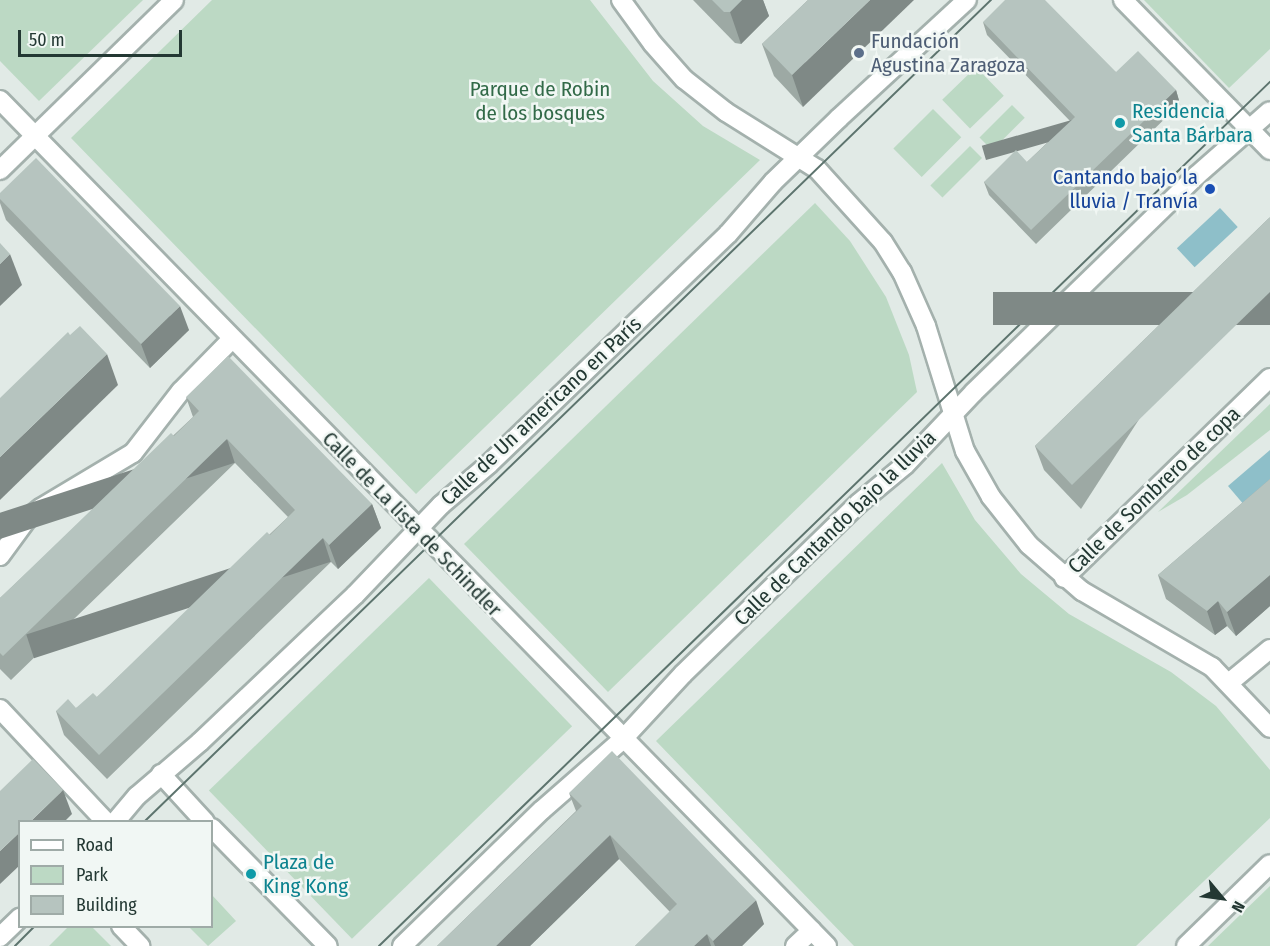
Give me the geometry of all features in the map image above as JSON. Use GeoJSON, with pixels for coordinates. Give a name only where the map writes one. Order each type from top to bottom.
{"type":"FeatureCollection","features":[{"type":"Feature","properties":{"kind":"street"},"geometry":{"type":"LineString","coordinates":[[0,170],[174,0]]}},
{"type":"Feature","properties":{"kind":"street"},"geometry":{"type":"LineString","coordinates":[[621,0],[653,44],[684,79],[726,112],[799,156],[854,206],[902,272],[926,326],[951,416],[990,496],[1029,545],[1064,578],[1198,657],[1230,682],[1270,728]]}},
{"type":"Feature","properties":{"kind":"street","name":"Calle de Un americano en París"},"geometry":{"type":"LineString","coordinates":[[118,820],[161,774],[200,742],[349,600],[417,529],[728,234],[799,156],[966,0]]}},
{"type":"Feature","properties":{"kind":"street"},"geometry":{"type":"LineString","coordinates":[[1123,0],[1270,150]]}},
{"type":"Feature","properties":{"kind":"street","name":"Calle de La lista de Schindler"},"geometry":{"type":"LineString","coordinates":[[0,100],[827,946]]}},
{"type":"Feature","properties":{"kind":"street","name":"Calle de Cantando bajo la lluvia"},"geometry":{"type":"LineString","coordinates":[[402,946],[552,800],[623,739],[683,674],[859,503],[905,465],[951,416],[1196,176],[1270,111]]}},
{"type":"Feature","properties":{"kind":"street"},"geometry":{"type":"LineString","coordinates":[[0,556],[27,519],[41,508],[139,448],[181,391],[232,339]]}},
{"type":"Feature","properties":{"kind":"street","name":"Calle de Sombrero de copa"},"geometry":{"type":"LineString","coordinates":[[1064,578],[1270,378]]}},
{"type":"Feature","properties":{"kind":"street"},"geometry":{"type":"LineString","coordinates":[[1230,682],[1270,649]]}},
{"type":"Feature","properties":{"kind":"street"},"geometry":{"type":"LineString","coordinates":[[0,709],[104,820]]}},
{"type":"Feature","properties":{"kind":"street"},"geometry":{"type":"LineString","coordinates":[[161,774],[203,820]]}},
{"type":"Feature","properties":{"kind":"street"},"geometry":{"type":"LineString","coordinates":[[213,829],[328,946]]}},
{"type":"Feature","properties":{"kind":"street"},"geometry":{"type":"LineString","coordinates":[[1186,946],[1270,864]]}},
{"type":"Feature","properties":{"kind":"street"},"geometry":{"type":"LineString","coordinates":[[0,937],[18,920]]}},
{"type":"Feature","properties":{"kind":"street"},"geometry":{"type":"LineString","coordinates":[[122,928],[140,946]]}},
{"type":"Feature","properties":{"kind":"street"},"geometry":{"type":"LineString","coordinates":[[795,946],[812,930]]}},
{"type":"Feature","properties":{"kind":"green space"},"geometry":{"type":"Polygon","coordinates":[[[0,0],[143,0],[39,101],[0,61],[0,0]]]}},
{"type":"Feature","properties":{"kind":"green space","name":"Parque de Robin de los bosques"},"geometry":{"type":"Polygon","coordinates":[[[212,0],[590,0],[653,81],[703,126],[760,160],[416,494],[71,138],[212,0]]]}},
{"type":"Feature","properties":{"kind":"green space"},"geometry":{"type":"Polygon","coordinates":[[[1144,0],[1270,0],[1270,49],[1229,88],[1144,0]]]}},
{"type":"Feature","properties":{"kind":"green space"},"geometry":{"type":"Polygon","coordinates":[[[976,67],[1004,96],[970,128],[942,100],[976,67]]]}},
{"type":"Feature","properties":{"kind":"green space"},"geometry":{"type":"Polygon","coordinates":[[[1012,105],[1025,118],[992,150],[979,138],[1012,105]]]}},
{"type":"Feature","properties":{"kind":"green space"},"geometry":{"type":"Polygon","coordinates":[[[933,109],[961,137],[922,177],[893,149],[933,109]]]}},
{"type":"Feature","properties":{"kind":"green space"},"geometry":{"type":"Polygon","coordinates":[[[970,146],[982,158],[942,198],[930,186],[970,146]]]}},
{"type":"Feature","properties":{"kind":"green space"},"geometry":{"type":"Polygon","coordinates":[[[815,203],[850,241],[886,297],[909,355],[917,392],[608,692],[464,544],[815,203]]]}},
{"type":"Feature","properties":{"kind":"green space"},"geometry":{"type":"Polygon","coordinates":[[[1270,404],[1270,430],[1187,495],[1158,512],[1270,404]]]}},
{"type":"Feature","properties":{"kind":"green space"},"geometry":{"type":"Polygon","coordinates":[[[942,463],[975,520],[1021,574],[1069,614],[1171,672],[1216,706],[1270,770],[1270,818],[1136,946],[854,946],[656,741],[942,463]]]}},
{"type":"Feature","properties":{"kind":"green space"},"geometry":{"type":"Polygon","coordinates":[[[429,578],[572,726],[352,939],[209,791],[429,578]]]}},
{"type":"Feature","properties":{"kind":"green space"},"geometry":{"type":"Polygon","coordinates":[[[1270,886],[1270,946],[1208,946],[1270,886]]]}},
{"type":"Feature","properties":{"kind":"green space"},"geometry":{"type":"Polygon","coordinates":[[[213,896],[236,921],[208,946],[190,928],[213,928],[213,896]]]}},
{"type":"Feature","properties":{"kind":"green space"},"geometry":{"type":"Polygon","coordinates":[[[67,928],[93,928],[111,946],[49,946],[67,928]]]}},
{"type":"Feature","properties":{"kind":"water"},"geometry":{"type":"Polygon","coordinates":[[[1220,208],[1238,227],[1195,267],[1177,248],[1220,208]]]}},
{"type":"Feature","properties":{"kind":"water"},"geometry":{"type":"Polygon","coordinates":[[[1270,450],[1270,484],[1245,506],[1228,486],[1270,450]]]}},
{"type":"Feature","properties":{"kind":"building"},"geometry":{"type":"Polygon","coordinates":[[[712,0],[742,0],[730,12],[724,12],[712,0]]]}},
{"type":"Feature","properties":{"kind":"building"},"geometry":{"type":"Polygon","coordinates":[[[808,0],[870,0],[792,75],[762,44],[808,0]]]}},
{"type":"Feature","properties":{"kind":"building","name":"Residencia Santa Bárbara"},"geometry":{"type":"Polygon","coordinates":[[[1005,0],[1045,0],[1116,72],[1138,51],[1176,90],[1031,230],[984,182],[1016,150],[1027,162],[1075,117],[983,22],[1005,0]]]}},
{"type":"Feature","properties":{"kind":"building"},"geometry":{"type":"Polygon","coordinates":[[[36,158],[180,306],[141,344],[0,199],[0,193],[36,158]]]}},
{"type":"Feature","properties":{"kind":"building"},"geometry":{"type":"Polygon","coordinates":[[[1270,217],[1270,292],[1072,485],[1035,446],[1270,217]]]}},
{"type":"Feature","properties":{"kind":"building"},"geometry":{"type":"Polygon","coordinates":[[[0,243],[10,254],[0,264],[0,243]]]}},
{"type":"Feature","properties":{"kind":"building"},"geometry":{"type":"Polygon","coordinates":[[[80,326],[107,354],[0,457],[0,398],[68,332],[70,335],[80,326]]]}},
{"type":"Feature","properties":{"kind":"building"},"geometry":{"type":"Polygon","coordinates":[[[228,356],[372,504],[329,545],[323,538],[99,755],[56,711],[68,699],[76,708],[93,693],[97,697],[267,532],[270,535],[295,510],[227,439],[3,656],[0,653],[0,598],[171,433],[174,436],[199,411],[186,397],[228,356]]]}},
{"type":"Feature","properties":{"kind":"building"},"geometry":{"type":"Polygon","coordinates":[[[1270,479],[1270,575],[1227,612],[1218,601],[1207,611],[1158,575],[1270,479]]]}},
{"type":"Feature","properties":{"kind":"building"},"geometry":{"type":"Polygon","coordinates":[[[612,751],[756,900],[713,941],[707,934],[694,946],[635,946],[677,904],[610,835],[496,946],[437,946],[582,806],[569,793],[612,751]]]}},
{"type":"Feature","properties":{"kind":"building"},"geometry":{"type":"Polygon","coordinates":[[[33,759],[63,790],[32,820],[18,820],[18,834],[0,851],[0,791],[33,759]]]}},
{"type":"Feature","properties":{"kind":"tram line"},"geometry":{"type":"LineString","coordinates":[[146,820],[991,0]]}},
{"type":"Feature","properties":{"kind":"tram line"},"geometry":{"type":"LineString","coordinates":[[379,946],[1270,82]]}},
{"type":"Feature","properties":{"kind":"tram line"},"geometry":{"type":"LineString","coordinates":[[15,946],[33,928]]}},
{"type":"Feature","properties":{"kind":"place","name":"Fundación Agustina Zaragoza"},"geometry":{"type":"Point","coordinates":[859,53]}},
{"type":"Feature","properties":{"kind":"place","name":"Residencia Santa Bárbara"},"geometry":{"type":"Point","coordinates":[1120,123]}},
{"type":"Feature","properties":{"kind":"place","name":"Cantando bajo la lluvia / Tranvía"},"geometry":{"type":"Point","coordinates":[1210,189]}},
{"type":"Feature","properties":{"kind":"place","name":"Plaza de King Kong"},"geometry":{"type":"Point","coordinates":[251,874]}}]}
